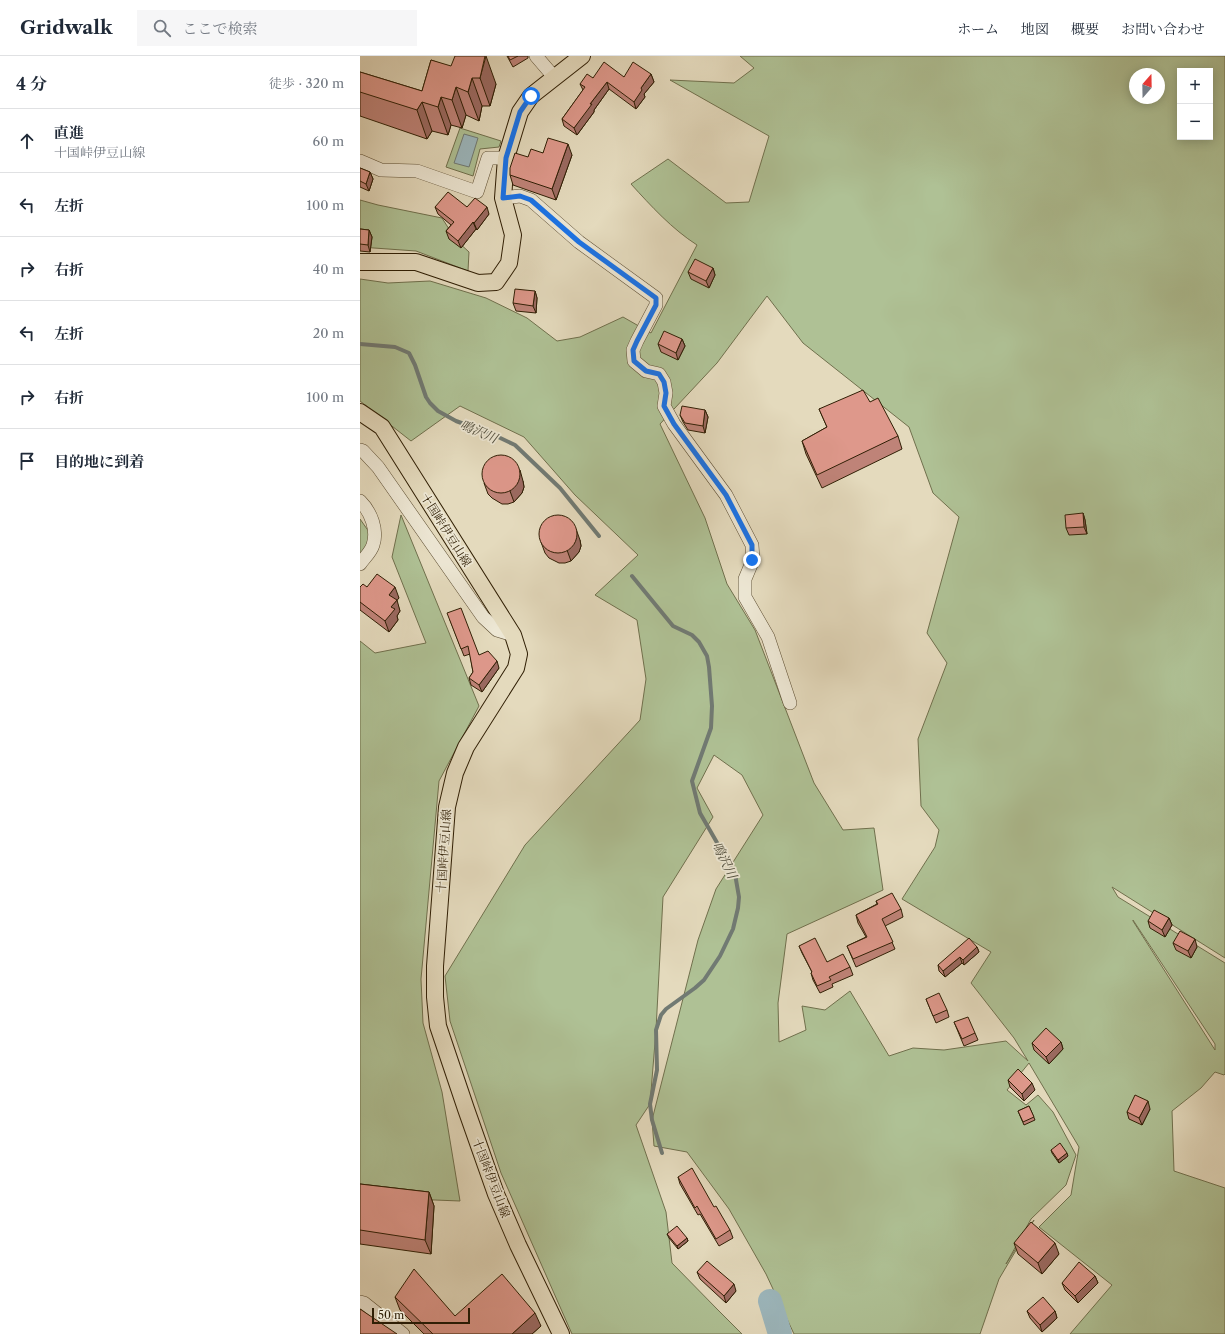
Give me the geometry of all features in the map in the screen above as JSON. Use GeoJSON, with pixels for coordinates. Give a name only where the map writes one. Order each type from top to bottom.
{"type":"FeatureCollection","features":[{"type":"Feature","properties":{"kind":"main road"},"geometry":{"type":"LineString","coordinates":[[360,262],[416,262],[478,283],[496,282],[509,263],[513,235],[503,198],[506,158],[520,112],[531,96],[582,56]]}},
{"type":"Feature","properties":{"kind":"main road","name":"十国峠伊豆山線"},"geometry":{"type":"LineString","coordinates":[[360,412],[382,427],[513,635],[519,654],[516,668],[466,747],[455,773],[447,807],[434,997],[438,1026],[496,1194],[518,1245],[561,1334]]}},
{"type":"Feature","properties":{"kind":"street"},"geometry":{"type":"LineString","coordinates":[[536,56],[554,77]]}},
{"type":"Feature","properties":{"kind":"street"},"geometry":{"type":"LineString","coordinates":[[360,162],[381,170],[417,171],[477,192],[488,158],[506,158]]}},
{"type":"Feature","properties":{"kind":"street"},"geometry":{"type":"LineString","coordinates":[[503,198],[520,196],[531,200],[579,242],[656,298],[656,305],[633,350],[634,361],[646,371],[659,374],[664,382],[666,393],[664,406],[666,410],[674,424],[726,495],[752,545],[752,560],[745,579],[745,597],[768,636],[790,703]]}},
{"type":"Feature","properties":{"kind":"street"},"geometry":{"type":"LineString","coordinates":[[360,450],[363,451],[378,466],[483,617],[497,630],[513,635]]}},
{"type":"Feature","properties":{"kind":"street"},"geometry":{"type":"LineString","coordinates":[[360,501],[373,521],[375,533],[373,546],[360,564]]}},
{"type":"Feature","properties":{"kind":"street"},"geometry":{"type":"LineString","coordinates":[[360,1302],[364,1303],[403,1334]]}},
{"type":"Feature","properties":{"kind":"green space"},"geometry":{"type":"Polygon","coordinates":[[[740,56],[1225,56],[1225,958],[1112,887],[1118,897],[1225,963],[1225,1074],[1215,1072],[1201,1088],[1172,1111],[1174,1171],[1225,1188],[1225,1334],[1070,1334],[1112,1285],[1039,1227],[1071,1195],[1079,1147],[1029,1063],[1007,1090],[1026,1105],[1038,1095],[1053,1112],[1076,1155],[1066,1185],[1031,1219],[1006,1264],[1034,1220],[999,1279],[980,1334],[794,1334],[766,1274],[729,1209],[687,1152],[654,1146],[652,1120],[698,940],[716,889],[763,815],[742,775],[714,755],[697,788],[713,817],[663,897],[656,1030],[650,1104],[636,1125],[666,1212],[672,1263],[742,1334],[572,1334],[501,1173],[450,1021],[445,976],[525,845],[640,720],[646,679],[637,620],[595,595],[638,555],[575,495],[524,437],[460,406],[411,441],[360,401],[360,279],[388,283],[430,281],[486,298],[527,318],[557,341],[580,337],[623,317],[651,333],[697,245],[670,224],[631,184],[668,159],[726,203],[749,202],[769,136],[670,80],[734,83],[754,68],[740,56]],[[767,296],[717,363],[660,424],[705,518],[727,584],[755,630],[814,783],[843,830],[874,828],[883,890],[787,934],[778,1003],[779,1042],[806,1030],[802,1006],[825,1010],[850,991],[889,1056],[913,1048],[944,1050],[1006,1041],[1028,1061],[1014,1038],[971,983],[991,952],[902,899],[935,847],[939,830],[921,806],[918,739],[947,663],[927,633],[959,517],[933,493],[909,427],[803,343],[767,296]],[[1133,921],[1215,1050],[1215,1044],[1133,921]]]}},
{"type":"Feature","properties":{"kind":"green space"},"geometry":{"type":"Polygon","coordinates":[[[460,128],[501,141],[499,147],[480,149],[473,176],[446,167],[460,128]]]}},
{"type":"Feature","properties":{"kind":"green space"},"geometry":{"type":"Polygon","coordinates":[[[360,200],[442,218],[456,240],[469,252],[468,271],[416,251],[360,247],[360,200]]]}},
{"type":"Feature","properties":{"kind":"green space"},"geometry":{"type":"Polygon","coordinates":[[[401,515],[479,706],[439,781],[421,979],[423,1023],[442,1092],[460,1201],[360,1197],[360,641],[375,653],[426,643],[392,557],[401,515]]]}},
{"type":"Feature","properties":{"kind":"green space"},"geometry":{"type":"Polygon","coordinates":[[[360,519],[374,539],[360,553],[360,519]]]}},
{"type":"Feature","properties":{"kind":"water"},"geometry":{"type":"Polygon","coordinates":[[[464,134],[478,138],[469,167],[454,163],[464,134]]]}},
{"type":"Feature","properties":{"kind":"building"},"geometry":{"type":"Polygon","coordinates":[[[455,56],[485,56],[480,78],[472,78],[468,92],[456,87],[452,100],[441,97],[438,107],[422,102],[417,110],[360,92],[360,72],[422,91],[431,60],[451,66],[455,56]]]}},
{"type":"Feature","properties":{"kind":"building"},"geometry":{"type":"Polygon","coordinates":[[[508,56],[518,56],[510,60],[508,56]]]}},
{"type":"Feature","properties":{"kind":"building"},"geometry":{"type":"Polygon","coordinates":[[[604,62],[624,77],[633,62],[651,74],[641,88],[642,90],[634,102],[607,82],[574,128],[562,119],[585,87],[580,84],[587,74],[593,78],[604,62]]]}},
{"type":"Feature","properties":{"kind":"building"},"geometry":{"type":"Polygon","coordinates":[[[548,138],[568,144],[552,189],[510,175],[510,168],[515,153],[528,157],[531,149],[543,153],[548,138]]]}},
{"type":"Feature","properties":{"kind":"building"},"geometry":{"type":"Polygon","coordinates":[[[360,168],[370,172],[366,184],[360,181],[360,168]]]}},
{"type":"Feature","properties":{"kind":"building"},"geometry":{"type":"Polygon","coordinates":[[[448,192],[467,207],[475,198],[487,207],[458,241],[446,231],[454,222],[435,207],[448,192]]]}},
{"type":"Feature","properties":{"kind":"building"},"geometry":{"type":"Polygon","coordinates":[[[360,229],[369,230],[368,245],[360,244],[360,229]]]}},
{"type":"Feature","properties":{"kind":"building"},"geometry":{"type":"Polygon","coordinates":[[[695,259],[713,268],[706,281],[688,272],[695,259]]]}},
{"type":"Feature","properties":{"kind":"building"},"geometry":{"type":"Polygon","coordinates":[[[515,289],[535,291],[533,306],[513,303],[515,289]]]}},
{"type":"Feature","properties":{"kind":"building"},"geometry":{"type":"Polygon","coordinates":[[[664,331],[682,339],[676,353],[658,344],[664,331]]]}},
{"type":"Feature","properties":{"kind":"building"},"geometry":{"type":"Polygon","coordinates":[[[863,390],[870,402],[878,398],[898,436],[817,475],[802,441],[827,427],[819,409],[863,390]]]}},
{"type":"Feature","properties":{"kind":"building"},"geometry":{"type":"Polygon","coordinates":[[[682,406],[705,410],[703,426],[685,423],[680,415],[682,406]]]}},
{"type":"Feature","properties":{"kind":"building"},"geometry":{"type":"Polygon","coordinates":[[[501,455],[514,461],[520,474],[514,487],[501,493],[488,487],[482,474],[488,461],[501,455]]]}},
{"type":"Feature","properties":{"kind":"building"},"geometry":{"type":"Polygon","coordinates":[[[1083,513],[1084,527],[1066,528],[1065,515],[1083,513]]]}},
{"type":"Feature","properties":{"kind":"building"},"geometry":{"type":"Polygon","coordinates":[[[558,515],[571,521],[577,534],[571,547],[558,553],[545,547],[539,534],[545,521],[558,515]]]}},
{"type":"Feature","properties":{"kind":"building"},"geometry":{"type":"Polygon","coordinates":[[[377,574],[395,587],[389,595],[397,600],[391,607],[395,609],[385,621],[360,602],[360,587],[363,584],[367,587],[377,574]]]}},
{"type":"Feature","properties":{"kind":"building"},"geometry":{"type":"Polygon","coordinates":[[[461,608],[479,655],[488,651],[497,661],[479,685],[469,678],[473,672],[468,646],[461,649],[447,613],[461,608]]]}},
{"type":"Feature","properties":{"kind":"building"},"geometry":{"type":"Polygon","coordinates":[[[892,893],[901,909],[882,919],[893,942],[853,959],[847,946],[867,937],[856,915],[878,904],[876,901],[892,893]]]}},
{"type":"Feature","properties":{"kind":"building"},"geometry":{"type":"Polygon","coordinates":[[[1154,910],[1169,918],[1162,930],[1148,921],[1154,910]]]}},
{"type":"Feature","properties":{"kind":"building"},"geometry":{"type":"Polygon","coordinates":[[[1180,931],[1195,939],[1188,951],[1173,943],[1180,931]]]}},
{"type":"Feature","properties":{"kind":"building"},"geometry":{"type":"Polygon","coordinates":[[[815,938],[827,962],[843,954],[850,967],[829,977],[831,980],[817,986],[799,946],[815,938]]]}},
{"type":"Feature","properties":{"kind":"building"},"geometry":{"type":"Polygon","coordinates":[[[969,938],[977,947],[963,960],[960,957],[943,971],[938,965],[969,938]]]}},
{"type":"Feature","properties":{"kind":"building"},"geometry":{"type":"Polygon","coordinates":[[[939,993],[947,1010],[933,1016],[926,999],[939,993]]]}},
{"type":"Feature","properties":{"kind":"building"},"geometry":{"type":"Polygon","coordinates":[[[968,1017],[975,1033],[962,1039],[954,1022],[968,1017]]]}},
{"type":"Feature","properties":{"kind":"building"},"geometry":{"type":"Polygon","coordinates":[[[1046,1028],[1061,1042],[1046,1057],[1032,1043],[1046,1028]]]}},
{"type":"Feature","properties":{"kind":"building"},"geometry":{"type":"Polygon","coordinates":[[[1018,1069],[1032,1083],[1022,1094],[1008,1080],[1018,1069]]]}},
{"type":"Feature","properties":{"kind":"building"},"geometry":{"type":"Polygon","coordinates":[[[1135,1095],[1148,1101],[1139,1118],[1127,1112],[1135,1095]]]}},
{"type":"Feature","properties":{"kind":"building"},"geometry":{"type":"Polygon","coordinates":[[[1029,1106],[1034,1117],[1023,1122],[1018,1111],[1029,1106]]]}},
{"type":"Feature","properties":{"kind":"building"},"geometry":{"type":"Polygon","coordinates":[[[1060,1143],[1067,1153],[1058,1160],[1051,1150],[1060,1143]]]}},
{"type":"Feature","properties":{"kind":"building"},"geometry":{"type":"Polygon","coordinates":[[[692,1168],[714,1207],[716,1206],[730,1230],[716,1239],[697,1206],[695,1208],[678,1177],[692,1168]]]}},
{"type":"Feature","properties":{"kind":"building"},"geometry":{"type":"Polygon","coordinates":[[[360,1184],[429,1192],[425,1240],[360,1230],[360,1184]]]}},
{"type":"Feature","properties":{"kind":"building"},"geometry":{"type":"Polygon","coordinates":[[[1031,1222],[1055,1243],[1038,1263],[1014,1243],[1031,1222]]]}},
{"type":"Feature","properties":{"kind":"building"},"geometry":{"type":"Polygon","coordinates":[[[677,1226],[687,1238],[677,1246],[667,1234],[677,1226]]]}},
{"type":"Feature","properties":{"kind":"building"},"geometry":{"type":"Polygon","coordinates":[[[707,1261],[734,1284],[724,1296],[697,1272],[707,1261]]]}},
{"type":"Feature","properties":{"kind":"building"},"geometry":{"type":"Polygon","coordinates":[[[1079,1262],[1095,1276],[1075,1296],[1062,1283],[1079,1262]]]}},
{"type":"Feature","properties":{"kind":"building"},"geometry":{"type":"Polygon","coordinates":[[[414,1269],[455,1316],[502,1274],[535,1313],[512,1334],[433,1334],[395,1297],[414,1269]]]}},
{"type":"Feature","properties":{"kind":"building"},"geometry":{"type":"Polygon","coordinates":[[[1043,1297],[1055,1311],[1040,1325],[1027,1311],[1043,1297]]]}},
{"type":"Feature","properties":{"kind":"building"},"geometry":{"type":"Polygon","coordinates":[[[360,1309],[397,1334],[360,1334],[360,1309]]]}},
{"type":"Feature","properties":{"kind":"waterway","name":"鳴沢川"},"geometry":{"type":"LineString","coordinates":[[360,344],[395,347],[409,353],[415,365],[426,397],[438,411],[456,421],[494,435],[515,445],[560,488],[599,536]]}},
{"type":"Feature","properties":{"kind":"waterway","name":"鳴沢川"},"geometry":{"type":"LineString","coordinates":[[632,576],[673,626],[692,635],[699,642],[707,656],[712,706],[711,728],[692,781],[700,813],[735,874],[739,897],[733,929],[720,956],[704,980],[666,1009],[661,1015],[656,1030],[657,1070],[650,1104],[652,1120],[662,1153]]}},
{"type":"Feature","properties":{"kind":"waterway","name":"鳴沢川"},"geometry":{"type":"LineString","coordinates":[[770,1301],[780,1334]]}},
{"type":"Feature","properties":{"kind":"route"},"geometry":{"type":"LineString","coordinates":[[531,96],[520,112],[506,158],[503,198],[520,196],[531,200],[579,242],[656,298],[656,305],[633,350],[634,361],[646,371],[659,374],[664,382],[666,393],[664,406],[674,424],[726,495],[752,545],[752,560]]}}]}
